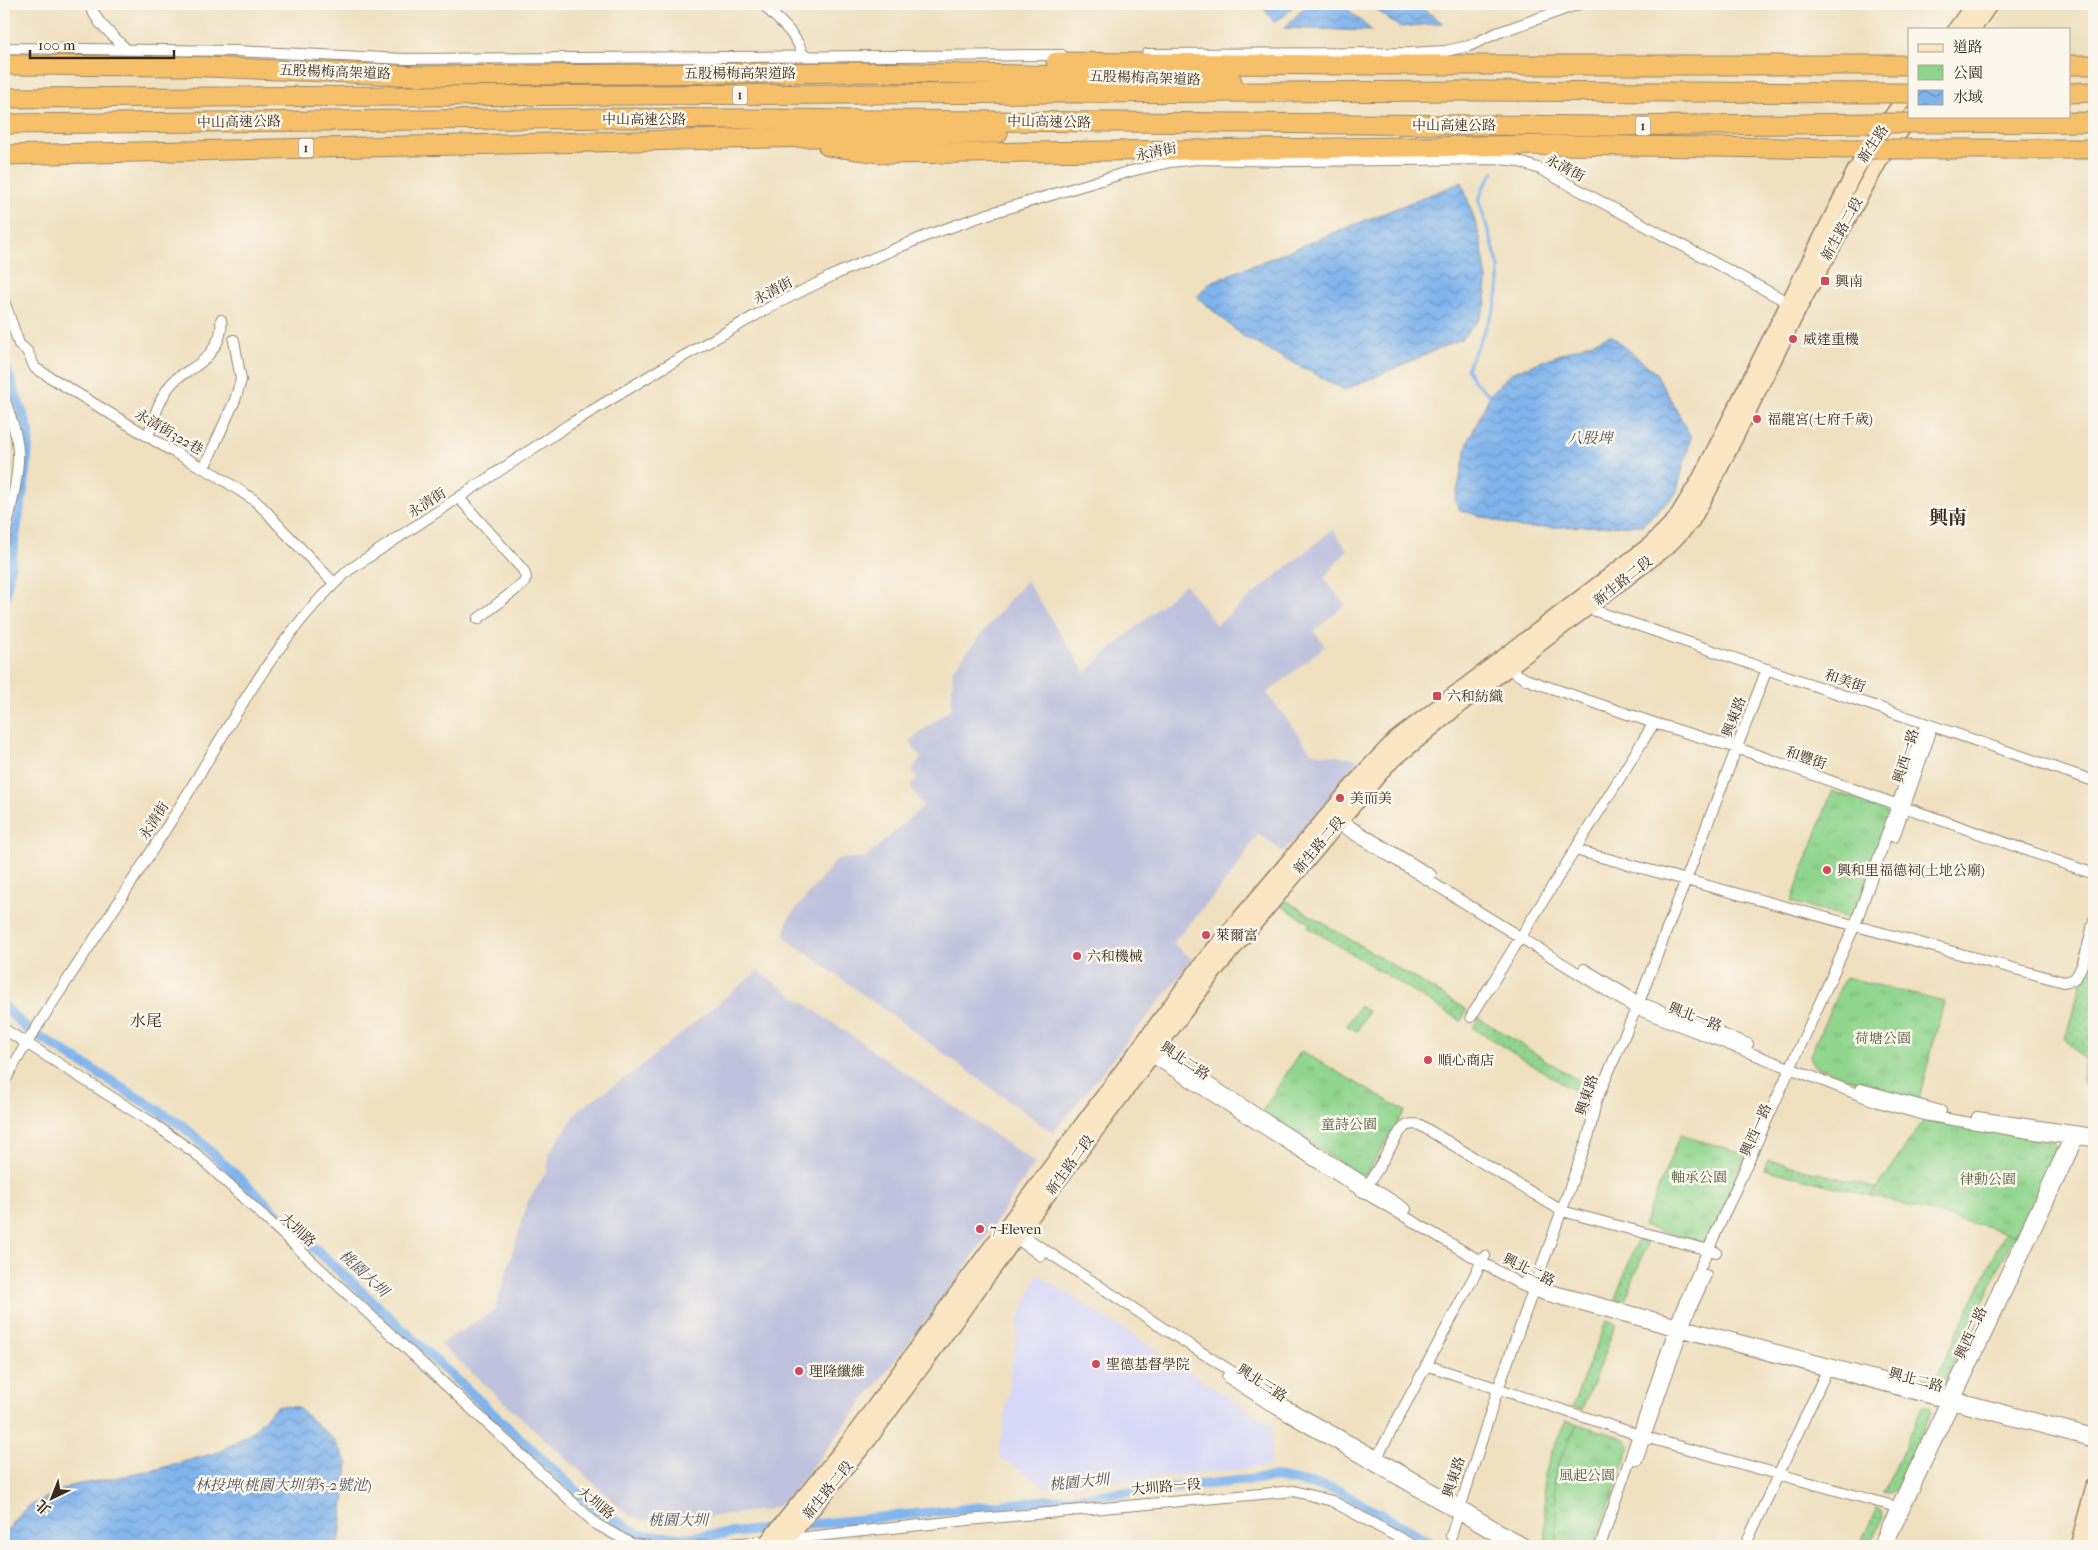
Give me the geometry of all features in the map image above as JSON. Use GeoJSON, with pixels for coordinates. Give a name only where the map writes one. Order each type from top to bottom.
{"type":"FeatureCollection","features":[{"type":"Feature","properties":{"kind":"highway"},"geometry":{"type":"LineString","coordinates":[[859,72],[1030,62],[1331,65],[1908,64]]}},
{"type":"Feature","properties":{"kind":"highway","name":"五股楊梅高架道路"},"geometry":{"type":"LineString","coordinates":[[11,65],[183,66],[421,76],[859,72],[1134,76],[1476,92]]}},
{"type":"Feature","properties":{"kind":"highway"},"geometry":{"type":"LineString","coordinates":[[2070,65],[2094,65]]}},
{"type":"Feature","properties":{"kind":"highway","name":"中山高速公路"},"geometry":{"type":"LineString","coordinates":[[4,98],[1476,92],[1904,93]]}},
{"type":"Feature","properties":{"kind":"highway"},"geometry":{"type":"LineString","coordinates":[[2070,92],[2094,92]]}},
{"type":"Feature","properties":{"kind":"highway","name":"中山高速公路"},"geometry":{"type":"LineString","coordinates":[[4,124],[625,118],[1608,126],[1871,123],[1916,120],[2094,122]]}},
{"type":"Feature","properties":{"kind":"highway","name":"1"},"geometry":{"type":"LineString","coordinates":[[4,155],[1415,125]]}},
{"type":"Feature","properties":{"kind":"highway"},"geometry":{"type":"LineString","coordinates":[[762,138],[888,154],[1555,145],[1856,149],[2094,149]]}},
{"type":"Feature","properties":{"kind":"main road"},"geometry":{"type":"LineString","coordinates":[[1957,28],[1974,4]]}},
{"type":"Feature","properties":{"kind":"main road"},"geometry":{"type":"LineString","coordinates":[[1974,28],[1990,4]]}},
{"type":"Feature","properties":{"kind":"main road","name":"新生路"},"geometry":{"type":"LineString","coordinates":[[1855,172],[1904,93]]}},
{"type":"Feature","properties":{"kind":"main road","name":"新生路"},"geometry":{"type":"LineString","coordinates":[[1880,160],[1916,120]]}},
{"type":"Feature","properties":{"kind":"main road","name":"新生路二段"},"geometry":{"type":"LineString","coordinates":[[1335,819],[1366,770],[1395,740],[1650,545],[1675,520],[1700,479],[1794,305],[1880,160]]}},
{"type":"Feature","properties":{"kind":"main road","name":"新生路二段"},"geometry":{"type":"LineString","coordinates":[[776,1543],[813,1509],[869,1439],[1013,1234],[1150,1049],[1204,961],[1387,765],[1463,702],[1509,669],[1667,547],[1691,522],[1710,488],[1855,172]]}},
{"type":"Feature","properties":{"kind":"main road","name":"新生路二段"},"geometry":{"type":"LineString","coordinates":[[776,1543],[794,1507],[848,1443],[966,1281],[1013,1234]]}},
{"type":"Feature","properties":{"kind":"main road"},"geometry":{"type":"LineString","coordinates":[[2078,1546],[2094,1486]]}},
{"type":"Feature","properties":{"kind":"street"},"geometry":{"type":"LineString","coordinates":[[88,4],[100,24],[125,48]]}},
{"type":"Feature","properties":{"kind":"street"},"geometry":{"type":"LineString","coordinates":[[763,4],[794,36],[800,45],[803,56]]}},
{"type":"Feature","properties":{"kind":"street"},"geometry":{"type":"LineString","coordinates":[[4,48],[125,48],[404,59],[1428,53],[1469,46],[1497,33],[1579,4]]}},
{"type":"Feature","properties":{"kind":"street","name":"永清街"},"geometry":{"type":"LineString","coordinates":[[4,1082],[26,1044],[182,803],[243,701],[309,610],[334,583],[349,570],[570,424],[661,369],[772,306],[838,273],[928,235],[988,214],[1132,171],[1170,162],[1196,158],[1291,161],[1501,159],[1517,161],[1540,169],[1794,305]]}},
{"type":"Feature","properties":{"kind":"street","name":"永清街322巷"},"geometry":{"type":"LineString","coordinates":[[4,301],[19,344],[27,352],[35,368],[204,468],[254,500],[334,583]]}},
{"type":"Feature","properties":{"kind":"street"},"geometry":{"type":"LineString","coordinates":[[148,436],[165,394],[174,380],[202,362],[219,339],[223,329],[221,320]]}},
{"type":"Feature","properties":{"kind":"street"},"geometry":{"type":"LineString","coordinates":[[204,468],[235,400],[241,380],[234,340]]}},
{"type":"Feature","properties":{"kind":"street"},"geometry":{"type":"LineString","coordinates":[[4,398],[13,423],[18,450],[17,470],[4,540]]}},
{"type":"Feature","properties":{"kind":"street"},"geometry":{"type":"LineString","coordinates":[[459,498],[523,570],[526,577],[524,583],[478,619]]}},
{"type":"Feature","properties":{"kind":"street","name":"和美街"},"geometry":{"type":"LineString","coordinates":[[1587,608],[2094,781]]}},
{"type":"Feature","properties":{"kind":"street","name":"和豐街"},"geometry":{"type":"LineString","coordinates":[[1509,669],[1525,679],[1654,723],[1737,748],[2094,874]]}},
{"type":"Feature","properties":{"kind":"street","name":"興東路"},"geometry":{"type":"LineString","coordinates":[[1451,1536],[1498,1389],[1589,1134],[1596,1101],[1637,1005],[1767,669]]}},
{"type":"Feature","properties":{"kind":"street"},"geometry":{"type":"LineString","coordinates":[[1471,1017],[1654,723]]}},
{"type":"Feature","properties":{"kind":"street","name":"興西一路"},"geometry":{"type":"LineString","coordinates":[[1713,1251],[1859,926],[1901,806],[1930,734],[1930,725]]}},
{"type":"Feature","properties":{"kind":"street"},"geometry":{"type":"LineString","coordinates":[[1335,819],[1637,1005],[1796,1067],[1878,1102],[1924,1115],[2074,1136],[2094,1141]]}},
{"type":"Feature","properties":{"kind":"street"},"geometry":{"type":"LineString","coordinates":[[1575,850],[2064,982],[2075,978],[2081,968],[2094,920]]}},
{"type":"Feature","properties":{"kind":"street","name":"大圳路"},"geometry":{"type":"LineString","coordinates":[[4,1029],[151,1122],[195,1153],[596,1524],[632,1544],[648,1546]]}},
{"type":"Feature","properties":{"kind":"street","name":"興北二路"},"geometry":{"type":"LineString","coordinates":[[1150,1049],[1365,1189],[1534,1287],[1547,1288],[1679,1327],[1950,1399],[2094,1442]]}},
{"type":"Feature","properties":{"kind":"street"},"geometry":{"type":"LineString","coordinates":[[1365,1189],[1405,1126],[1420,1125],[1562,1211],[1713,1251],[1679,1327],[1607,1546]]}},
{"type":"Feature","properties":{"kind":"street"},"geometry":{"type":"LineString","coordinates":[[2074,1136],[2094,1134]]}},
{"type":"Feature","properties":{"kind":"street"},"geometry":{"type":"LineString","coordinates":[[1887,1546],[1901,1508],[1950,1399],[2074,1136]]}},
{"type":"Feature","properties":{"kind":"street","name":"興北三路"},"geometry":{"type":"LineString","coordinates":[[1013,1234],[1276,1409],[1375,1460],[1458,1510]]}},
{"type":"Feature","properties":{"kind":"street"},"geometry":{"type":"LineString","coordinates":[[1375,1460],[1483,1259]]}},
{"type":"Feature","properties":{"kind":"street"},"geometry":{"type":"LineString","coordinates":[[1426,1365],[1642,1436],[1901,1508]]}},
{"type":"Feature","properties":{"kind":"street"},"geometry":{"type":"LineString","coordinates":[[1745,1546],[1829,1366]]}},
{"type":"Feature","properties":{"kind":"street","name":"興北二路"},"geometry":{"type":"LineString","coordinates":[[1950,1399],[2094,1434]]}},
{"type":"Feature","properties":{"kind":"street"},"geometry":{"type":"LineString","coordinates":[[1600,1546],[1642,1436]]}},
{"type":"Feature","properties":{"kind":"street","name":"大圳路一段"},"geometry":{"type":"LineString","coordinates":[[776,1543],[968,1520],[1294,1491],[1332,1501],[1414,1546]]}},
{"type":"Feature","properties":{"kind":"street"},"geometry":{"type":"LineString","coordinates":[[1878,1546],[1901,1508]]}},
{"type":"Feature","properties":{"kind":"street"},"geometry":{"type":"LineString","coordinates":[[1458,1510],[1513,1546]]}},
{"type":"Feature","properties":{"kind":"street"},"geometry":{"type":"LineString","coordinates":[[1458,1510],[1528,1546]]}},
{"type":"Feature","properties":{"kind":"street"},"geometry":{"type":"LineString","coordinates":[[700,1546],[776,1543]]}},
{"type":"Feature","properties":{"kind":"shaded area"},"geometry":{"type":"Polygon","coordinates":[[[1333,529],[1347,550],[1324,578],[1345,605],[1314,631],[1325,646],[1267,693],[1312,753],[1357,758],[1351,774],[1283,852],[1258,833],[1234,872],[1173,943],[1193,960],[1053,1133],[784,937],[788,919],[837,859],[865,858],[923,806],[910,786],[917,778],[912,769],[921,759],[910,741],[951,708],[953,669],[1026,580],[1085,672],[1185,584],[1216,625],[1333,529]]]}},
{"type":"Feature","properties":{"kind":"shaded area"},"geometry":{"type":"Polygon","coordinates":[[[758,971],[1035,1163],[957,1280],[785,1502],[767,1510],[666,1521],[645,1520],[630,1516],[440,1344],[495,1310],[528,1201],[547,1171],[550,1152],[579,1109],[635,1071],[758,971]]]}},
{"type":"Feature","properties":{"kind":"shaded area","name":"聖德基督學院"},"geometry":{"type":"Polygon","coordinates":[[[1038,1274],[1273,1427],[1270,1466],[1047,1488],[999,1456],[1019,1318],[1038,1274]]]}},
{"type":"Feature","properties":{"kind":"green space"},"geometry":{"type":"Polygon","coordinates":[[[1832,791],[1883,808],[1889,816],[1854,915],[1846,917],[1791,902],[1832,791]]]}},
{"type":"Feature","properties":{"kind":"green space"},"geometry":{"type":"Polygon","coordinates":[[[1285,900],[1467,1010],[1461,1021],[1308,927],[1310,923],[1281,906],[1285,900]]]}},
{"type":"Feature","properties":{"kind":"green space"},"geometry":{"type":"Polygon","coordinates":[[[2094,938],[2094,1108],[2083,1078],[2086,1062],[2065,1039],[2094,938]]]}},
{"type":"Feature","properties":{"kind":"green space","name":"荷塘公園"},"geometry":{"type":"Polygon","coordinates":[[[1845,977],[1944,1002],[1918,1102],[1881,1091],[1813,1065],[1810,1055],[1845,977]]]}},
{"type":"Feature","properties":{"kind":"green space"},"geometry":{"type":"Polygon","coordinates":[[[1359,1006],[1368,1011],[1357,1031],[1347,1026],[1359,1006]]]}},
{"type":"Feature","properties":{"kind":"green space"},"geometry":{"type":"Polygon","coordinates":[[[1479,1018],[1595,1091],[1592,1102],[1473,1028],[1479,1018]]]}},
{"type":"Feature","properties":{"kind":"green space","name":"童詩公園"},"geometry":{"type":"Polygon","coordinates":[[[1301,1051],[1405,1111],[1366,1174],[1360,1175],[1261,1113],[1301,1051]]]}},
{"type":"Feature","properties":{"kind":"green space","name":"律動公園"},"geometry":{"type":"Polygon","coordinates":[[[1924,1120],[2053,1142],[2059,1149],[2019,1236],[1872,1196],[1924,1120]]]}},
{"type":"Feature","properties":{"kind":"green space","name":"軸承公園"},"geometry":{"type":"Polygon","coordinates":[[[1680,1135],[1747,1154],[1712,1234],[1702,1242],[1643,1226],[1680,1135]]]}},
{"type":"Feature","properties":{"kind":"green space"},"geometry":{"type":"Polygon","coordinates":[[[1768,1160],[1877,1188],[1872,1196],[1764,1169],[1768,1160]]]}},
{"type":"Feature","properties":{"kind":"green space"},"geometry":{"type":"Polygon","coordinates":[[[2005,1232],[2014,1235],[1946,1381],[1942,1384],[1934,1383],[2005,1232]]]}},
{"type":"Feature","properties":{"kind":"green space"},"geometry":{"type":"Polygon","coordinates":[[[1638,1239],[1648,1242],[1625,1301],[1615,1299],[1638,1239]]]}},
{"type":"Feature","properties":{"kind":"green space"},"geometry":{"type":"Polygon","coordinates":[[[1606,1321],[1616,1324],[1582,1410],[1572,1407],[1606,1321]]]}},
{"type":"Feature","properties":{"kind":"green space"},"geometry":{"type":"Polygon","coordinates":[[[1924,1405],[1930,1408],[1931,1413],[1896,1490],[1890,1494],[1883,1493],[1924,1405]]]}},
{"type":"Feature","properties":{"kind":"green space"},"geometry":{"type":"Polygon","coordinates":[[[1566,1420],[1577,1424],[1557,1466],[1555,1478],[1557,1546],[1546,1546],[1544,1475],[1566,1420]]]}},
{"type":"Feature","properties":{"kind":"green space","name":"風起公園"},"geometry":{"type":"Polygon","coordinates":[[[1577,1424],[1621,1437],[1630,1446],[1595,1546],[1557,1546],[1555,1478],[1557,1466],[1577,1424]]]}},
{"type":"Feature","properties":{"kind":"green space"},"geometry":{"type":"Polygon","coordinates":[[[1877,1507],[1882,1510],[1883,1516],[1869,1546],[1859,1546],[1877,1507]]]}},
{"type":"Feature","properties":{"kind":"water"},"geometry":{"type":"Polygon","coordinates":[[[1261,4],[1295,4],[1284,16],[1274,22],[1261,4]]]}},
{"type":"Feature","properties":{"kind":"water"},"geometry":{"type":"Polygon","coordinates":[[[1308,4],[1342,4],[1372,31],[1284,28],[1308,4]]]}},
{"type":"Feature","properties":{"kind":"water"},"geometry":{"type":"Polygon","coordinates":[[[1369,4],[1416,4],[1443,23],[1399,27],[1369,4]]]}},
{"type":"Feature","properties":{"kind":"water"},"geometry":{"type":"Polygon","coordinates":[[[1462,182],[1480,237],[1487,279],[1486,304],[1480,319],[1461,339],[1345,390],[1244,337],[1197,297],[1211,282],[1462,182]]]}},
{"type":"Feature","properties":{"kind":"water","name":"八股埤"},"geometry":{"type":"Polygon","coordinates":[[[1611,335],[1656,373],[1691,437],[1676,494],[1642,525],[1521,528],[1460,510],[1455,500],[1468,442],[1490,395],[1511,373],[1611,335]]]}},
{"type":"Feature","properties":{"kind":"water","name":"林投埤(桃園大圳第5-2號池)"},"geometry":{"type":"Polygon","coordinates":[[[277,1406],[297,1407],[334,1440],[348,1464],[339,1546],[4,1546],[4,1534],[26,1508],[70,1486],[147,1472],[219,1452],[253,1431],[277,1406]]]}},
{"type":"Feature","properties":{"kind":"waterway"},"geometry":{"type":"LineString","coordinates":[[1490,395],[1473,380],[1467,369],[1495,307],[1499,286],[1499,266],[1479,201],[1483,188],[1494,172]]}},
{"type":"Feature","properties":{"kind":"waterway","name":"桃園大圳"},"geometry":{"type":"LineString","coordinates":[[4,364],[29,431],[26,471],[4,603]]}},
{"type":"Feature","properties":{"kind":"waterway","name":"桃園大圳"},"geometry":{"type":"LineString","coordinates":[[4,1006],[26,1028],[183,1126],[598,1511],[640,1535],[681,1538],[780,1528]]}},
{"type":"Feature","properties":{"kind":"waterway","name":"桃園大圳"},"geometry":{"type":"LineString","coordinates":[[797,1526],[1277,1477],[1335,1489],[1437,1546]]}},
{"type":"Feature","properties":{"kind":"railway"},"geometry":{"type":"LineString","coordinates":[[2088,1546],[2094,1523]]}},
{"type":"Feature","properties":{"kind":"place","name":"興南"},"geometry":{"type":"Point","coordinates":[1825,281]}},
{"type":"Feature","properties":{"kind":"place","name":"威達重機"},"geometry":{"type":"Point","coordinates":[1793,339]}},
{"type":"Feature","properties":{"kind":"place","name":"福龍宮(七府千歲)"},"geometry":{"type":"Point","coordinates":[1757,419]}},
{"type":"Feature","properties":{"kind":"place","name":"六和紡織"},"geometry":{"type":"Point","coordinates":[1437,696]}},
{"type":"Feature","properties":{"kind":"place","name":"美而美"},"geometry":{"type":"Point","coordinates":[1340,798]}},
{"type":"Feature","properties":{"kind":"place","name":"興和里福德祠(土地公廟)"},"geometry":{"type":"Point","coordinates":[1827,870]}},
{"type":"Feature","properties":{"kind":"place","name":"萊爾富"},"geometry":{"type":"Point","coordinates":[1206,935]}},
{"type":"Feature","properties":{"kind":"place","name":"六和機械"},"geometry":{"type":"Point","coordinates":[1077,956]}},
{"type":"Feature","properties":{"kind":"place","name":"順心商店"},"geometry":{"type":"Point","coordinates":[1428,1060]}},
{"type":"Feature","properties":{"kind":"place","name":"7-Eleven"},"geometry":{"type":"Point","coordinates":[980,1229]}},
{"type":"Feature","properties":{"kind":"place","name":"聖德基督學院"},"geometry":{"type":"Point","coordinates":[1096,1364]}},
{"type":"Feature","properties":{"kind":"place","name":"理隆纖維"},"geometry":{"type":"Point","coordinates":[799,1371]}},
{"type":"Feature","properties":{"kind":"district","name":"興南"},"geometry":{"type":"Point","coordinates":[1948,518]}},
{"type":"Feature","properties":{"kind":"district","name":"水尾"},"geometry":{"type":"Point","coordinates":[146,1020]}}]}
